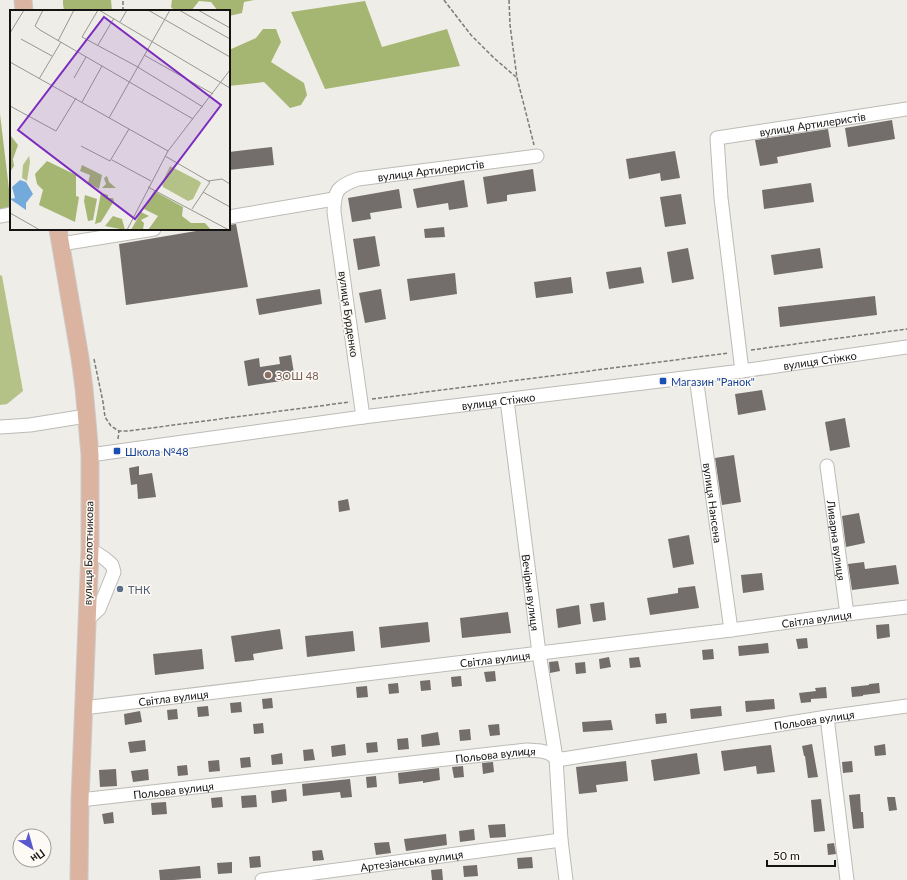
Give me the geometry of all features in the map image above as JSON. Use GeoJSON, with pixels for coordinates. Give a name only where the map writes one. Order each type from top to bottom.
{"type":"FeatureCollection","features":[{"type":"Feature","properties":{"kind":"main road","name":"вулиця Болотникова"},"geometry":{"type":"LineString","coordinates":[[59,237],[80,358],[90,455],[90,549],[83,708],[79,880]]}},
{"type":"Feature","properties":{"kind":"street","name":"вулиця Артилеристів"},"geometry":{"type":"LineString","coordinates":[[740,352],[721,198],[717,138],[907,109]]}},
{"type":"Feature","properties":{"kind":"street","name":"вулиця Артилеристів"},"geometry":{"type":"LineString","coordinates":[[334,206],[338,190],[346,183],[358,179],[537,156]]}},
{"type":"Feature","properties":{"kind":"street"},"geometry":{"type":"LineString","coordinates":[[230,217],[334,206]]}},
{"type":"Feature","properties":{"kind":"street","name":"вулиця Бурденко"},"geometry":{"type":"LineString","coordinates":[[334,206],[363,417]]}},
{"type":"Feature","properties":{"kind":"street"},"geometry":{"type":"LineString","coordinates":[[0,216],[10,214]]}},
{"type":"Feature","properties":{"kind":"street"},"geometry":{"type":"LineString","coordinates":[[59,237],[142,230]]}},
{"type":"Feature","properties":{"kind":"street","name":"вулиця Стіжко"},"geometry":{"type":"LineString","coordinates":[[90,455],[363,417],[742,371],[907,346]]}},
{"type":"Feature","properties":{"kind":"street"},"geometry":{"type":"LineString","coordinates":[[740,352],[742,371]]}},
{"type":"Feature","properties":{"kind":"street","name":"вулиця Нансена"},"geometry":{"type":"LineString","coordinates":[[696,377],[731,630]]}},
{"type":"Feature","properties":{"kind":"street","name":"Вечірня вулиця"},"geometry":{"type":"LineString","coordinates":[[507,400],[539,653],[556,758],[561,840],[566,880]]}},
{"type":"Feature","properties":{"kind":"street"},"geometry":{"type":"LineString","coordinates":[[0,427],[30,425],[86,416]]}},
{"type":"Feature","properties":{"kind":"street","name":"Ливарна вулиця"},"geometry":{"type":"LineString","coordinates":[[827,466],[847,614]]}},
{"type":"Feature","properties":{"kind":"street"},"geometry":{"type":"LineString","coordinates":[[87,620],[99,609],[114,572],[112,565],[90,549]]}},
{"type":"Feature","properties":{"kind":"street","name":"Світла вулиця"},"geometry":{"type":"LineString","coordinates":[[83,708],[731,630],[907,607]]}},
{"type":"Feature","properties":{"kind":"street","name":"Польова вулиця"},"geometry":{"type":"LineString","coordinates":[[80,800],[527,750],[541,751],[549,753],[556,758],[563,759],[827,717],[907,706]]}},
{"type":"Feature","properties":{"kind":"street"},"geometry":{"type":"LineString","coordinates":[[827,717],[847,880]]}},
{"type":"Feature","properties":{"kind":"street","name":"Артезіанська вулиця"},"geometry":{"type":"LineString","coordinates":[[262,880],[318,876],[561,840]]}},
{"type":"Feature","properties":{"kind":"path"},"geometry":{"type":"LineString","coordinates":[[444,0],[471,35],[517,78]]}},
{"type":"Feature","properties":{"kind":"path"},"geometry":{"type":"LineString","coordinates":[[509,0],[510,25],[517,78],[537,156]]}},
{"type":"Feature","properties":{"kind":"path"},"geometry":{"type":"LineString","coordinates":[[94,358],[105,417],[111,426],[119,431],[128,431],[907,330]]}},
{"type":"Feature","properties":{"kind":"green space"},"geometry":{"type":"Polygon","coordinates":[[[63,0],[111,0],[112,10],[64,10],[63,0]]]}},
{"type":"Feature","properties":{"kind":"green space"},"geometry":{"type":"Polygon","coordinates":[[[172,0],[254,0],[244,2],[242,13],[230,16],[230,10],[217,10],[211,2],[199,1],[192,10],[174,10],[171,7],[172,0]]]}},
{"type":"Feature","properties":{"kind":"green space"},"geometry":{"type":"Polygon","coordinates":[[[365,1],[382,47],[447,29],[460,66],[325,89],[291,12],[365,1]]]}},
{"type":"Feature","properties":{"kind":"green space"},"geometry":{"type":"Polygon","coordinates":[[[263,29],[276,29],[281,42],[271,62],[304,83],[307,95],[301,105],[290,108],[264,82],[230,86],[230,50],[256,38],[263,29]]]}},
{"type":"Feature","properties":{"kind":"green space"},"geometry":{"type":"Polygon","coordinates":[[[0,114],[10,206],[0,209],[0,114]]]}},
{"type":"Feature","properties":{"kind":"green space"},"geometry":{"type":"Polygon","coordinates":[[[0,275],[2,276],[23,391],[7,404],[0,405],[0,275]]]}},
{"type":"Feature","properties":{"kind":"building"},"geometry":{"type":"Polygon","coordinates":[[[892,120],[895,139],[848,147],[845,128],[892,120]]]}},
{"type":"Feature","properties":{"kind":"building"},"geometry":{"type":"Polygon","coordinates":[[[828,129],[831,147],[777,157],[778,163],[760,166],[755,140],[828,129]]]}},
{"type":"Feature","properties":{"kind":"building"},"geometry":{"type":"Polygon","coordinates":[[[272,147],[274,165],[230,170],[230,152],[272,147]]]}},
{"type":"Feature","properties":{"kind":"building"},"geometry":{"type":"Polygon","coordinates":[[[675,151],[680,178],[661,181],[660,173],[629,179],[626,159],[675,151]]]}},
{"type":"Feature","properties":{"kind":"building"},"geometry":{"type":"Polygon","coordinates":[[[533,169],[536,191],[507,195],[507,201],[487,204],[483,177],[533,169]]]}},
{"type":"Feature","properties":{"kind":"building"},"geometry":{"type":"Polygon","coordinates":[[[464,180],[468,207],[449,210],[448,203],[417,208],[413,189],[464,180]]]}},
{"type":"Feature","properties":{"kind":"building"},"geometry":{"type":"Polygon","coordinates":[[[811,183],[814,202],[764,209],[762,190],[811,183]]]}},
{"type":"Feature","properties":{"kind":"building"},"geometry":{"type":"Polygon","coordinates":[[[399,189],[402,208],[370,213],[371,219],[352,222],[348,198],[399,189]]]}},
{"type":"Feature","properties":{"kind":"building"},"geometry":{"type":"Polygon","coordinates":[[[681,194],[686,224],[665,227],[660,197],[681,194]]]}},
{"type":"Feature","properties":{"kind":"building"},"geometry":{"type":"Polygon","coordinates":[[[236,224],[248,287],[126,305],[119,244],[202,230],[230,230],[230,225],[236,224]]]}},
{"type":"Feature","properties":{"kind":"building"},"geometry":{"type":"Polygon","coordinates":[[[444,227],[445,237],[425,238],[424,229],[444,227]]]}},
{"type":"Feature","properties":{"kind":"building"},"geometry":{"type":"Polygon","coordinates":[[[375,236],[380,266],[358,270],[353,239],[375,236]]]}},
{"type":"Feature","properties":{"kind":"building"},"geometry":{"type":"Polygon","coordinates":[[[688,248],[694,279],[672,283],[667,252],[688,248]]]}},
{"type":"Feature","properties":{"kind":"building"},"geometry":{"type":"Polygon","coordinates":[[[820,248],[823,268],[774,275],[771,255],[820,248]]]}},
{"type":"Feature","properties":{"kind":"building"},"geometry":{"type":"Polygon","coordinates":[[[641,267],[644,283],[609,289],[606,272],[641,267]]]}},
{"type":"Feature","properties":{"kind":"building"},"geometry":{"type":"Polygon","coordinates":[[[455,273],[457,294],[410,301],[407,279],[455,273]]]}},
{"type":"Feature","properties":{"kind":"building"},"geometry":{"type":"Polygon","coordinates":[[[571,277],[573,293],[536,298],[534,282],[571,277]]]}},
{"type":"Feature","properties":{"kind":"building"},"geometry":{"type":"Polygon","coordinates":[[[320,289],[322,304],[259,315],[256,299],[320,289]]]}},
{"type":"Feature","properties":{"kind":"building"},"geometry":{"type":"Polygon","coordinates":[[[381,289],[386,319],[365,323],[359,293],[381,289]]]}},
{"type":"Feature","properties":{"kind":"building"},"geometry":{"type":"Polygon","coordinates":[[[875,296],[877,315],[780,327],[778,307],[875,296]]]}},
{"type":"Feature","properties":{"kind":"building"},"geometry":{"type":"Polygon","coordinates":[[[291,355],[295,379],[248,386],[244,361],[259,358],[260,367],[280,364],[279,357],[291,355]]]}},
{"type":"Feature","properties":{"kind":"building"},"geometry":{"type":"Polygon","coordinates":[[[762,390],[766,410],[738,415],[735,394],[762,390]]]}},
{"type":"Feature","properties":{"kind":"building"},"geometry":{"type":"Polygon","coordinates":[[[845,418],[850,447],[830,451],[825,422],[845,418]]]}},
{"type":"Feature","properties":{"kind":"building"},"geometry":{"type":"Polygon","coordinates":[[[734,455],[741,502],[722,505],[715,458],[734,455]]]}},
{"type":"Feature","properties":{"kind":"building"},"geometry":{"type":"Polygon","coordinates":[[[139,466],[139,475],[152,473],[156,497],[138,499],[137,484],[131,485],[129,468],[139,466]]]}},
{"type":"Feature","properties":{"kind":"building"},"geometry":{"type":"Polygon","coordinates":[[[348,499],[350,510],[339,512],[338,501],[348,499]]]}},
{"type":"Feature","properties":{"kind":"building"},"geometry":{"type":"Polygon","coordinates":[[[859,513],[865,543],[846,547],[842,516],[859,513]]]}},
{"type":"Feature","properties":{"kind":"building"},"geometry":{"type":"Polygon","coordinates":[[[689,535],[694,564],[673,568],[668,539],[689,535]]]}},
{"type":"Feature","properties":{"kind":"building"},"geometry":{"type":"Polygon","coordinates":[[[864,562],[865,569],[896,565],[899,584],[852,590],[848,564],[864,562]]]}},
{"type":"Feature","properties":{"kind":"building"},"geometry":{"type":"Polygon","coordinates":[[[762,573],[764,590],[743,593],[741,575],[762,573]]]}},
{"type":"Feature","properties":{"kind":"building"},"geometry":{"type":"Polygon","coordinates":[[[695,586],[699,608],[650,615],[647,598],[678,593],[678,588],[695,586]]]}},
{"type":"Feature","properties":{"kind":"building"},"geometry":{"type":"Polygon","coordinates":[[[604,602],[606,620],[593,622],[590,604],[604,602]]]}},
{"type":"Feature","properties":{"kind":"building"},"geometry":{"type":"Polygon","coordinates":[[[579,605],[581,624],[558,628],[556,609],[579,605]]]}},
{"type":"Feature","properties":{"kind":"building"},"geometry":{"type":"Polygon","coordinates":[[[508,612],[511,633],[462,638],[460,618],[508,612]]]}},
{"type":"Feature","properties":{"kind":"building"},"geometry":{"type":"Polygon","coordinates":[[[428,622],[430,642],[381,648],[379,627],[428,622]]]}},
{"type":"Feature","properties":{"kind":"building"},"geometry":{"type":"Polygon","coordinates":[[[889,624],[890,637],[877,639],[876,625],[889,624]]]}},
{"type":"Feature","properties":{"kind":"building"},"geometry":{"type":"Polygon","coordinates":[[[280,629],[283,649],[253,654],[254,660],[235,662],[231,636],[280,629]]]}},
{"type":"Feature","properties":{"kind":"building"},"geometry":{"type":"Polygon","coordinates":[[[353,631],[355,651],[307,657],[305,636],[353,631]]]}},
{"type":"Feature","properties":{"kind":"building"},"geometry":{"type":"Polygon","coordinates":[[[807,638],[808,648],[798,649],[796,639],[807,638]]]}},
{"type":"Feature","properties":{"kind":"building"},"geometry":{"type":"Polygon","coordinates":[[[768,643],[769,653],[739,656],[738,646],[768,643]]]}},
{"type":"Feature","properties":{"kind":"building"},"geometry":{"type":"Polygon","coordinates":[[[202,649],[204,669],[155,675],[153,654],[202,649]]]}},
{"type":"Feature","properties":{"kind":"building"},"geometry":{"type":"Polygon","coordinates":[[[713,649],[714,659],[703,660],[702,650],[713,649]]]}},
{"type":"Feature","properties":{"kind":"building"},"geometry":{"type":"Polygon","coordinates":[[[609,657],[611,667],[600,669],[599,659],[609,657]]]}},
{"type":"Feature","properties":{"kind":"building"},"geometry":{"type":"Polygon","coordinates":[[[639,657],[641,667],[630,668],[629,658],[639,657]]]}},
{"type":"Feature","properties":{"kind":"building"},"geometry":{"type":"Polygon","coordinates":[[[558,661],[560,671],[550,673],[549,662],[558,661]]]}},
{"type":"Feature","properties":{"kind":"building"},"geometry":{"type":"Polygon","coordinates":[[[585,662],[586,673],[576,674],[575,663],[585,662]]]}},
{"type":"Feature","properties":{"kind":"building"},"geometry":{"type":"Polygon","coordinates":[[[495,671],[496,681],[486,682],[484,672],[495,671]]]}},
{"type":"Feature","properties":{"kind":"building"},"geometry":{"type":"Polygon","coordinates":[[[461,676],[462,686],[452,687],[451,677],[461,676]]]}},
{"type":"Feature","properties":{"kind":"building"},"geometry":{"type":"Polygon","coordinates":[[[430,680],[431,690],[421,691],[420,681],[430,680]]]}},
{"type":"Feature","properties":{"kind":"building"},"geometry":{"type":"Polygon","coordinates":[[[398,683],[399,693],[389,694],[388,684],[398,683]]]}},
{"type":"Feature","properties":{"kind":"building"},"geometry":{"type":"Polygon","coordinates":[[[879,683],[880,693],[852,697],[851,687],[879,683]]]}},
{"type":"Feature","properties":{"kind":"building"},"geometry":{"type":"Polygon","coordinates":[[[367,686],[368,697],[357,698],[356,687],[367,686]]]}},
{"type":"Feature","properties":{"kind":"building"},"geometry":{"type":"Polygon","coordinates":[[[826,687],[827,698],[811,699],[811,702],[801,703],[799,693],[816,691],[815,688],[826,687]]]}},
{"type":"Feature","properties":{"kind":"building"},"geometry":{"type":"Polygon","coordinates":[[[272,698],[273,708],[263,709],[262,699],[272,698]]]}},
{"type":"Feature","properties":{"kind":"building"},"geometry":{"type":"Polygon","coordinates":[[[774,699],[775,709],[746,712],[745,701],[774,699]]]}},
{"type":"Feature","properties":{"kind":"building"},"geometry":{"type":"Polygon","coordinates":[[[241,702],[242,712],[231,713],[230,703],[241,702]]]}},
{"type":"Feature","properties":{"kind":"building"},"geometry":{"type":"Polygon","coordinates":[[[208,706],[209,716],[198,717],[197,707],[208,706]]]}},
{"type":"Feature","properties":{"kind":"building"},"geometry":{"type":"Polygon","coordinates":[[[721,706],[722,716],[691,719],[690,709],[721,706]]]}},
{"type":"Feature","properties":{"kind":"building"},"geometry":{"type":"Polygon","coordinates":[[[177,709],[178,719],[168,720],[167,710],[177,709]]]}},
{"type":"Feature","properties":{"kind":"building"},"geometry":{"type":"Polygon","coordinates":[[[140,711],[142,722],[125,725],[124,714],[140,711]]]}},
{"type":"Feature","properties":{"kind":"building"},"geometry":{"type":"Polygon","coordinates":[[[666,713],[667,723],[656,724],[655,714],[666,713]]]}},
{"type":"Feature","properties":{"kind":"building"},"geometry":{"type":"Polygon","coordinates":[[[611,720],[613,730],[583,732],[582,722],[611,720]]]}},
{"type":"Feature","properties":{"kind":"building"},"geometry":{"type":"Polygon","coordinates":[[[263,723],[264,733],[254,734],[253,724],[263,723]]]}},
{"type":"Feature","properties":{"kind":"building"},"geometry":{"type":"Polygon","coordinates":[[[499,724],[500,735],[490,736],[488,725],[499,724]]]}},
{"type":"Feature","properties":{"kind":"building"},"geometry":{"type":"Polygon","coordinates":[[[470,729],[471,740],[460,741],[459,730],[470,729]]]}},
{"type":"Feature","properties":{"kind":"building"},"geometry":{"type":"Polygon","coordinates":[[[438,732],[440,745],[422,747],[421,735],[438,732]]]}},
{"type":"Feature","properties":{"kind":"building"},"geometry":{"type":"Polygon","coordinates":[[[408,738],[409,749],[398,750],[397,739],[408,738]]]}},
{"type":"Feature","properties":{"kind":"building"},"geometry":{"type":"Polygon","coordinates":[[[145,740],[146,751],[130,753],[128,742],[145,740]]]}},
{"type":"Feature","properties":{"kind":"building"},"geometry":{"type":"Polygon","coordinates":[[[377,742],[378,752],[367,753],[366,743],[377,742]]]}},
{"type":"Feature","properties":{"kind":"building"},"geometry":{"type":"Polygon","coordinates":[[[345,744],[346,755],[332,757],[331,746],[345,744]]]}},
{"type":"Feature","properties":{"kind":"building"},"geometry":{"type":"Polygon","coordinates":[[[812,744],[818,777],[808,778],[802,746],[812,744]]]}},
{"type":"Feature","properties":{"kind":"building"},"geometry":{"type":"Polygon","coordinates":[[[885,744],[886,755],[875,756],[874,746],[885,744]]]}},
{"type":"Feature","properties":{"kind":"building"},"geometry":{"type":"Polygon","coordinates":[[[771,745],[775,772],[757,774],[756,766],[724,771],[721,751],[771,745]]]}},
{"type":"Feature","properties":{"kind":"building"},"geometry":{"type":"Polygon","coordinates":[[[313,749],[315,760],[304,761],[303,750],[313,749]]]}},
{"type":"Feature","properties":{"kind":"building"},"geometry":{"type":"Polygon","coordinates":[[[282,753],[283,764],[272,765],[271,755],[282,753]]]}},
{"type":"Feature","properties":{"kind":"building"},"geometry":{"type":"Polygon","coordinates":[[[697,753],[700,774],[654,781],[651,760],[697,753]]]}},
{"type":"Feature","properties":{"kind":"building"},"geometry":{"type":"Polygon","coordinates":[[[250,757],[251,767],[241,768],[240,758],[250,757]]]}},
{"type":"Feature","properties":{"kind":"building"},"geometry":{"type":"Polygon","coordinates":[[[219,760],[220,771],[209,772],[208,761],[219,760]]]}},
{"type":"Feature","properties":{"kind":"building"},"geometry":{"type":"Polygon","coordinates":[[[626,761],[628,781],[596,785],[597,792],[579,794],[576,767],[626,761]]]}},
{"type":"Feature","properties":{"kind":"building"},"geometry":{"type":"Polygon","coordinates":[[[852,761],[853,772],[843,773],[842,762],[852,761]]]}},
{"type":"Feature","properties":{"kind":"building"},"geometry":{"type":"Polygon","coordinates":[[[493,762],[494,772],[483,774],[482,763],[493,762]]]}},
{"type":"Feature","properties":{"kind":"building"},"geometry":{"type":"Polygon","coordinates":[[[187,765],[188,775],[178,776],[177,766],[187,765]]]}},
{"type":"Feature","properties":{"kind":"building"},"geometry":{"type":"Polygon","coordinates":[[[463,766],[464,777],[454,778],[452,767],[463,766]]]}},
{"type":"Feature","properties":{"kind":"building"},"geometry":{"type":"Polygon","coordinates":[[[439,768],[440,780],[423,783],[423,781],[399,784],[398,773],[439,768]]]}},
{"type":"Feature","properties":{"kind":"building"},"geometry":{"type":"Polygon","coordinates":[[[116,769],[117,786],[100,787],[99,770],[116,769]]]}},
{"type":"Feature","properties":{"kind":"building"},"geometry":{"type":"Polygon","coordinates":[[[148,769],[149,780],[133,782],[131,771],[148,769]]]}},
{"type":"Feature","properties":{"kind":"building"},"geometry":{"type":"Polygon","coordinates":[[[376,776],[377,787],[367,788],[366,777],[376,776]]]}},
{"type":"Feature","properties":{"kind":"building"},"geometry":{"type":"Polygon","coordinates":[[[350,779],[352,797],[341,798],[340,792],[303,796],[302,784],[350,779]]]}},
{"type":"Feature","properties":{"kind":"building"},"geometry":{"type":"Polygon","coordinates":[[[286,789],[287,801],[272,803],[271,791],[286,789]]]}},
{"type":"Feature","properties":{"kind":"building"},"geometry":{"type":"Polygon","coordinates":[[[860,794],[864,828],[853,829],[849,795],[860,794]]]}},
{"type":"Feature","properties":{"kind":"building"},"geometry":{"type":"Polygon","coordinates":[[[256,795],[257,807],[242,808],[241,796],[256,795]]]}},
{"type":"Feature","properties":{"kind":"building"},"geometry":{"type":"Polygon","coordinates":[[[222,797],[223,807],[212,808],[211,798],[222,797]]]}},
{"type":"Feature","properties":{"kind":"building"},"geometry":{"type":"Polygon","coordinates":[[[887,797],[895,797],[897,810],[889,811],[887,797]]]}},
{"type":"Feature","properties":{"kind":"building"},"geometry":{"type":"Polygon","coordinates":[[[821,799],[825,831],[814,832],[811,800],[821,799]]]}},
{"type":"Feature","properties":{"kind":"building"},"geometry":{"type":"Polygon","coordinates":[[[166,802],[167,814],[152,815],[151,803],[166,802]]]}},
{"type":"Feature","properties":{"kind":"building"},"geometry":{"type":"Polygon","coordinates":[[[113,812],[114,823],[104,824],[102,814],[113,812]]]}},
{"type":"Feature","properties":{"kind":"building"},"geometry":{"type":"Polygon","coordinates":[[[505,824],[506,837],[490,838],[488,825],[505,824]]]}},
{"type":"Feature","properties":{"kind":"building"},"geometry":{"type":"Polygon","coordinates":[[[474,829],[475,840],[460,842],[459,831],[474,829]]]}},
{"type":"Feature","properties":{"kind":"building"},"geometry":{"type":"Polygon","coordinates":[[[446,834],[447,845],[406,851],[404,839],[446,834]]]}},
{"type":"Feature","properties":{"kind":"building"},"geometry":{"type":"Polygon","coordinates":[[[389,842],[391,853],[376,855],[374,843],[389,842]]]}},
{"type":"Feature","properties":{"kind":"building"},"geometry":{"type":"Polygon","coordinates":[[[834,843],[836,854],[828,855],[827,844],[834,843]]]}},
{"type":"Feature","properties":{"kind":"building"},"geometry":{"type":"Polygon","coordinates":[[[322,850],[324,860],[313,861],[312,851],[322,850]]]}},
{"type":"Feature","properties":{"kind":"building"},"geometry":{"type":"Polygon","coordinates":[[[260,856],[261,867],[250,868],[249,857],[260,856]]]}},
{"type":"Feature","properties":{"kind":"building"},"geometry":{"type":"Polygon","coordinates":[[[532,857],[533,868],[518,869],[517,858],[532,857]]]}},
{"type":"Feature","properties":{"kind":"building"},"geometry":{"type":"Polygon","coordinates":[[[232,862],[232,873],[218,874],[217,863],[232,862]]]}},
{"type":"Feature","properties":{"kind":"building"},"geometry":{"type":"Polygon","coordinates":[[[477,865],[478,876],[464,877],[463,866],[477,865]]]}},
{"type":"Feature","properties":{"kind":"building"},"geometry":{"type":"Polygon","coordinates":[[[200,866],[201,878],[160,880],[159,870],[200,866]]]}},
{"type":"Feature","properties":{"kind":"building"},"geometry":{"type":"Polygon","coordinates":[[[442,869],[443,880],[432,880],[431,870],[442,869]]]}},
{"type":"Feature","properties":{"kind":"place","name":"ЗОШ 48"},"geometry":{"type":"Point","coordinates":[268,375]}},
{"type":"Feature","properties":{"kind":"place","name":"Магазин \"Ранок\""},"geometry":{"type":"Point","coordinates":[663,381]}},
{"type":"Feature","properties":{"kind":"place","name":"Школа №48"},"geometry":{"type":"Point","coordinates":[117,451]}},
{"type":"Feature","properties":{"kind":"place","name":"ТНК"},"geometry":{"type":"Point","coordinates":[120,589]}}]}
